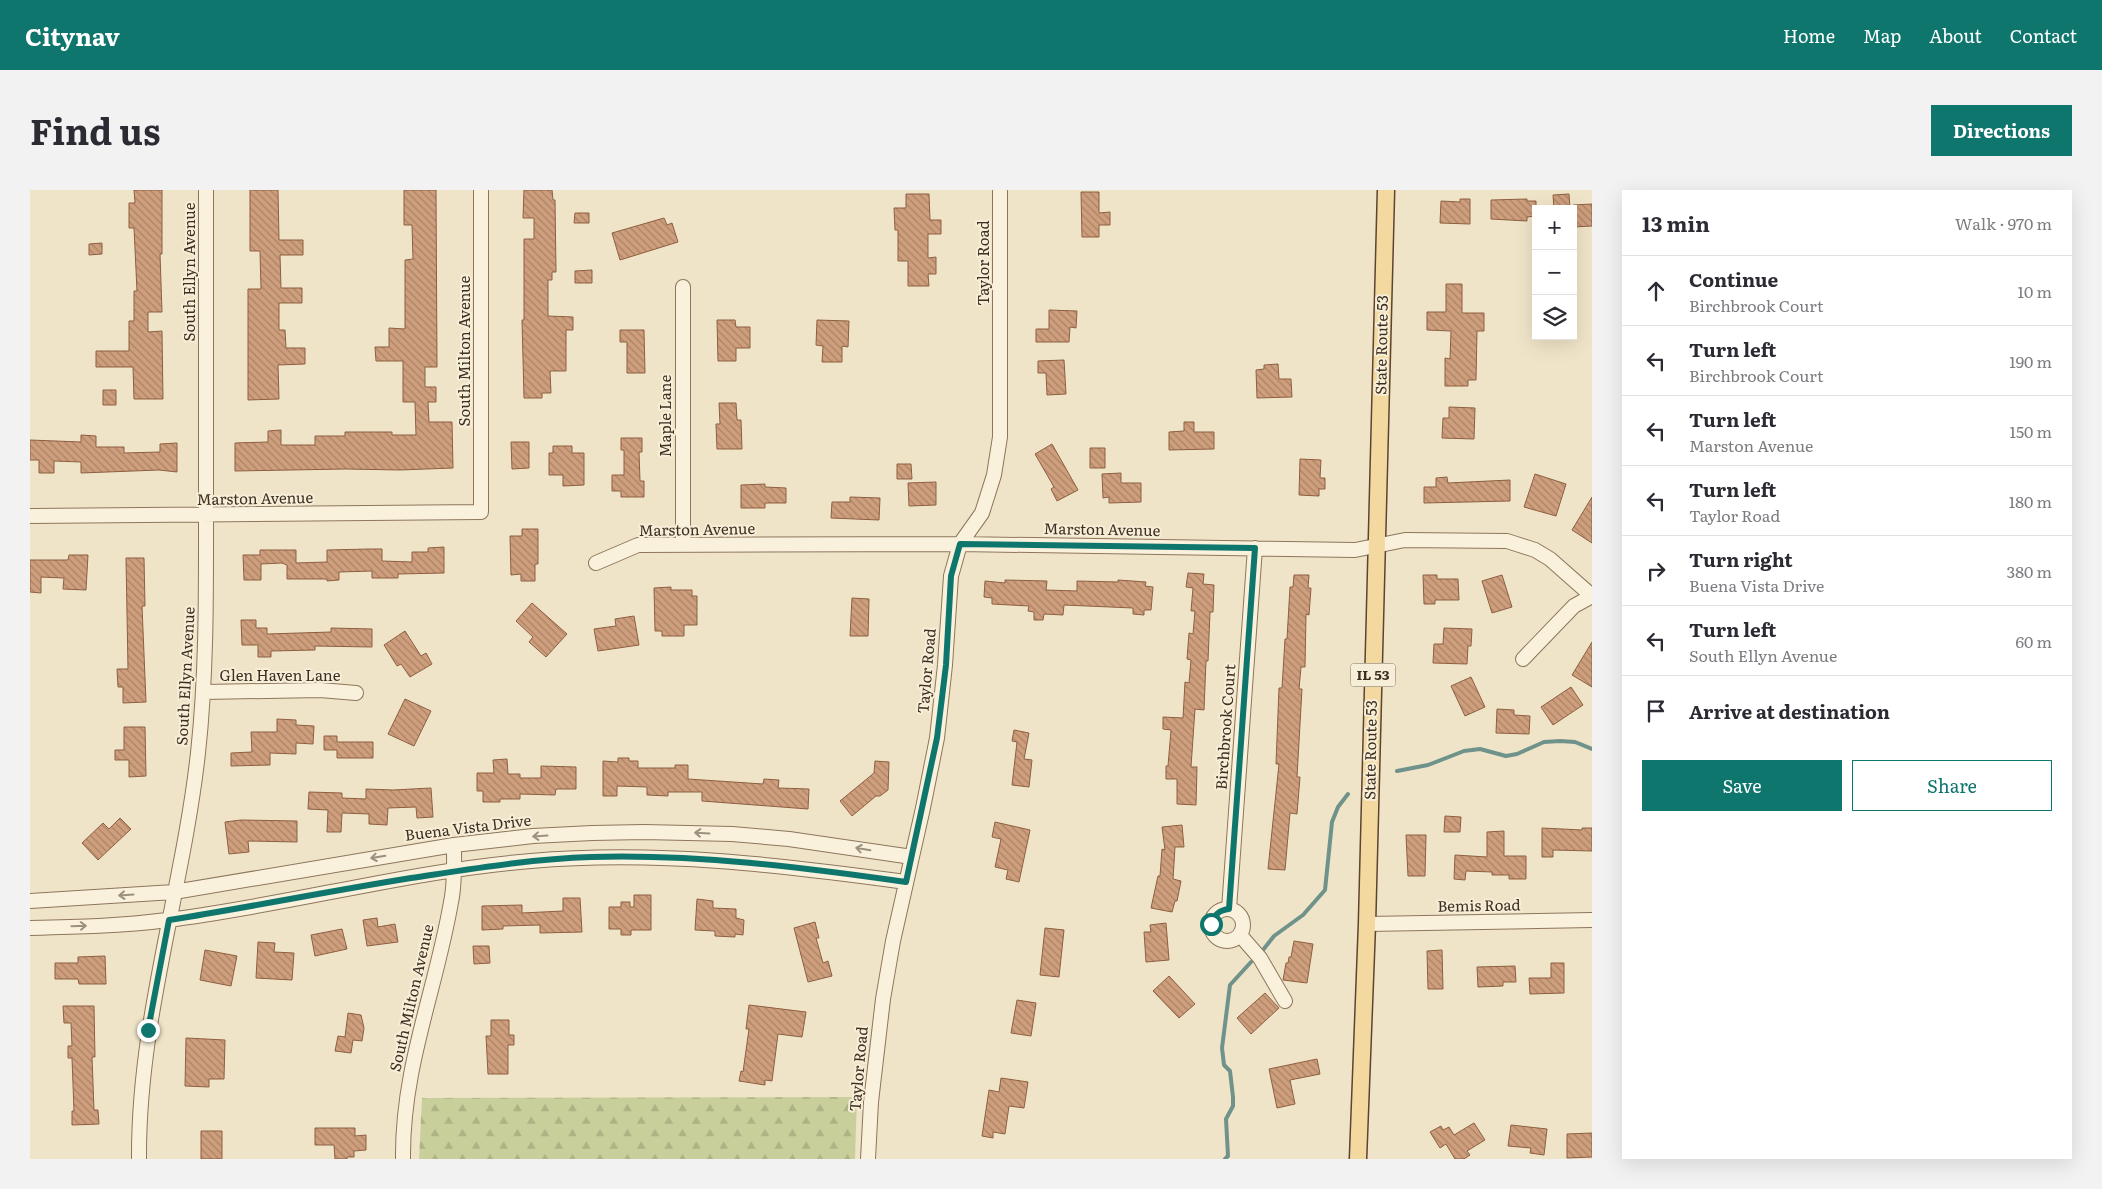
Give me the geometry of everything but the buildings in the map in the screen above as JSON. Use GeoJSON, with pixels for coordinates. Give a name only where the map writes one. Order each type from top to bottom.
{"type":"FeatureCollection","features":[{"type":"Feature","properties":{"kind":"main road","name":"State Route 53"},"geometry":{"type":"LineString","coordinates":[[1358,1159],[1367,924],[1386,190]]}},
{"type":"Feature","properties":{"kind":"street","name":"South Ellyn Avenue"},"geometry":{"type":"LineString","coordinates":[[139,1159],[142,1084],[147,1034],[174,892],[181,866],[193,796],[204,692],[207,606],[206,190]]}},
{"type":"Feature","properties":{"kind":"street","name":"South Milton Avenue"},"geometry":{"type":"LineString","coordinates":[[481,190],[481,512]]}},
{"type":"Feature","properties":{"kind":"street","name":"Taylor Road"},"geometry":{"type":"LineString","coordinates":[[868,1159],[871,1102],[883,999],[893,941],[937,738],[946,665],[951,576],[960,544],[982,513],[994,475],[1000,437],[1000,190]]}},
{"type":"Feature","properties":{"kind":"street","name":"Maple Lane"},"geometry":{"type":"LineString","coordinates":[[683,287],[683,545]]}},
{"type":"Feature","properties":{"kind":"street","name":"Marston Avenue"},"geometry":{"type":"LineString","coordinates":[[30,516],[206,516],[481,512]]}},
{"type":"Feature","properties":{"kind":"street","name":"Marston Avenue"},"geometry":{"type":"LineString","coordinates":[[596,563],[638,545],[960,544],[1355,550],[1405,540],[1507,541],[1536,550],[1550,559],[1592,596]]}},
{"type":"Feature","properties":{"kind":"street","name":"Birchbrook Court"},"geometry":{"type":"LineString","coordinates":[[1229,909],[1255,548]]}},
{"type":"Feature","properties":{"kind":"street"},"geometry":{"type":"LineString","coordinates":[[1523,659],[1574,606],[1592,596]]}},
{"type":"Feature","properties":{"kind":"street","name":"Glen Haven Lane"},"geometry":{"type":"LineString","coordinates":[[204,692],[320,690],[356,693]]}},
{"type":"Feature","properties":{"kind":"street","name":"Buena Vista Drive"},"geometry":{"type":"LineString","coordinates":[[30,901],[174,892],[454,845],[534,836],[592,833],[690,832],[789,839],[912,857]]}},
{"type":"Feature","properties":{"kind":"street","name":"South Milton Avenue"},"geometry":{"type":"LineString","coordinates":[[403,1159],[409,1086],[415,1049],[452,900],[454,845]]}},
{"type":"Feature","properties":{"kind":"street"},"geometry":{"type":"LineString","coordinates":[[30,928],[126,925],[169,920],[454,871],[531,861],[591,857],[684,858],[818,870],[906,882]]}},
{"type":"Feature","properties":{"kind":"street"},"geometry":{"type":"LineString","coordinates":[[1229,909],[1240,916],[1243,924],[1240,935],[1230,942],[1222,941],[1213,933],[1211,924],[1213,917],[1220,911],[1229,909]]}},
{"type":"Feature","properties":{"kind":"street","name":"Bemis Road"},"geometry":{"type":"LineString","coordinates":[[1367,924],[1592,920]]}},
{"type":"Feature","properties":{"kind":"street"},"geometry":{"type":"LineString","coordinates":[[1240,935],[1260,958],[1285,1002]]}},
{"type":"Feature","properties":{"kind":"green space"},"geometry":{"type":"Polygon","coordinates":[[[857,1097],[855,1159],[419,1159],[422,1098],[857,1097]]]}},
{"type":"Feature","properties":{"kind":"waterway"},"geometry":{"type":"LineString","coordinates":[[1397,771],[1428,765],[1464,751],[1480,749],[1506,756],[1517,754],[1544,742],[1560,741],[1575,742],[1592,749]]}},
{"type":"Feature","properties":{"kind":"waterway"},"geometry":{"type":"LineString","coordinates":[[1263,950],[1274,936],[1303,915],[1325,890],[1332,822],[1338,807],[1348,794]]}},
{"type":"Feature","properties":{"kind":"waterway"},"geometry":{"type":"LineString","coordinates":[[1225,1159],[1228,1156],[1226,1119],[1233,1106],[1230,1071],[1224,1065],[1222,1048],[1230,985],[1251,962]]}},
{"type":"Feature","properties":{"kind":"route"},"geometry":{"type":"LineString","coordinates":[[148,1030],[169,920],[490,865],[591,857],[684,858],[733,861],[828,871],[906,882],[931,773],[937,738],[946,665],[951,576],[960,544],[1255,548],[1229,909],[1220,911],[1213,917],[1211,924]]}}]}
